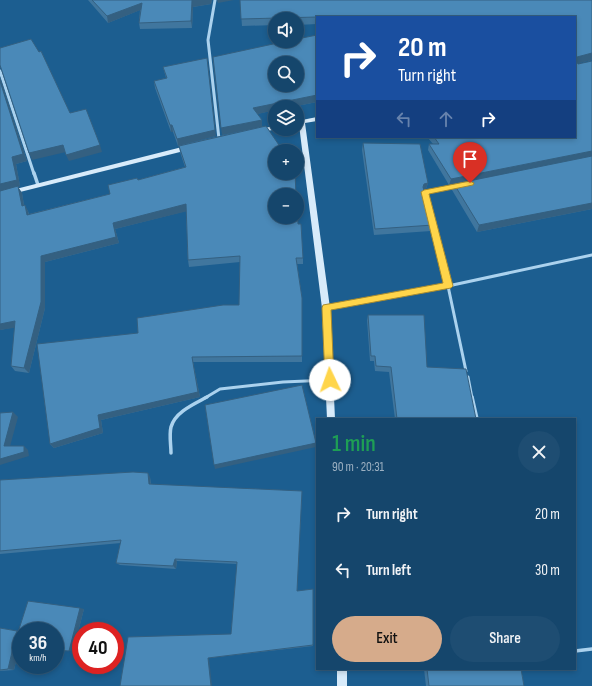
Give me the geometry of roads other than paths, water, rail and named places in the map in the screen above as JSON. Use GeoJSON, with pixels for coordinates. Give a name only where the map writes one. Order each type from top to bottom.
{"type":"FeatureCollection","features":[{"type":"Feature","properties":{"kind":"street"},"geometry":{"type":"LineString","coordinates":[[212,141],[223,139],[208,40],[215,0]]}},
{"type":"Feature","properties":{"kind":"street"},"geometry":{"type":"LineString","coordinates":[[0,71],[15,120],[38,185]]}},
{"type":"Feature","properties":{"kind":"street"},"geometry":{"type":"LineString","coordinates":[[304,121],[316,119]]}},
{"type":"Feature","properties":{"kind":"street"},"geometry":{"type":"LineString","coordinates":[[254,132],[268,129]]}},
{"type":"Feature","properties":{"kind":"street"},"geometry":{"type":"LineString","coordinates":[[301,136],[326,308],[331,418]]}},
{"type":"Feature","properties":{"kind":"street"},"geometry":{"type":"LineString","coordinates":[[0,195],[197,145]]}},
{"type":"Feature","properties":{"kind":"street"},"geometry":{"type":"LineString","coordinates":[[342,670],[342,686]]}},
{"type":"Feature","properties":{"kind":"lane"},"geometry":{"type":"LineString","coordinates":[[462,185],[424,192],[448,286],[477,418]]}},
{"type":"Feature","properties":{"kind":"lane"},"geometry":{"type":"LineString","coordinates":[[326,308],[448,286],[592,255]]}},
{"type":"Feature","properties":{"kind":"lane"},"geometry":{"type":"LineString","coordinates":[[171,453],[171,428],[174,421],[183,411],[220,389],[283,382],[330,380]]}},
{"type":"Feature","properties":{"kind":"lane"},"geometry":{"type":"LineString","coordinates":[[576,651],[592,649]]}}]}
